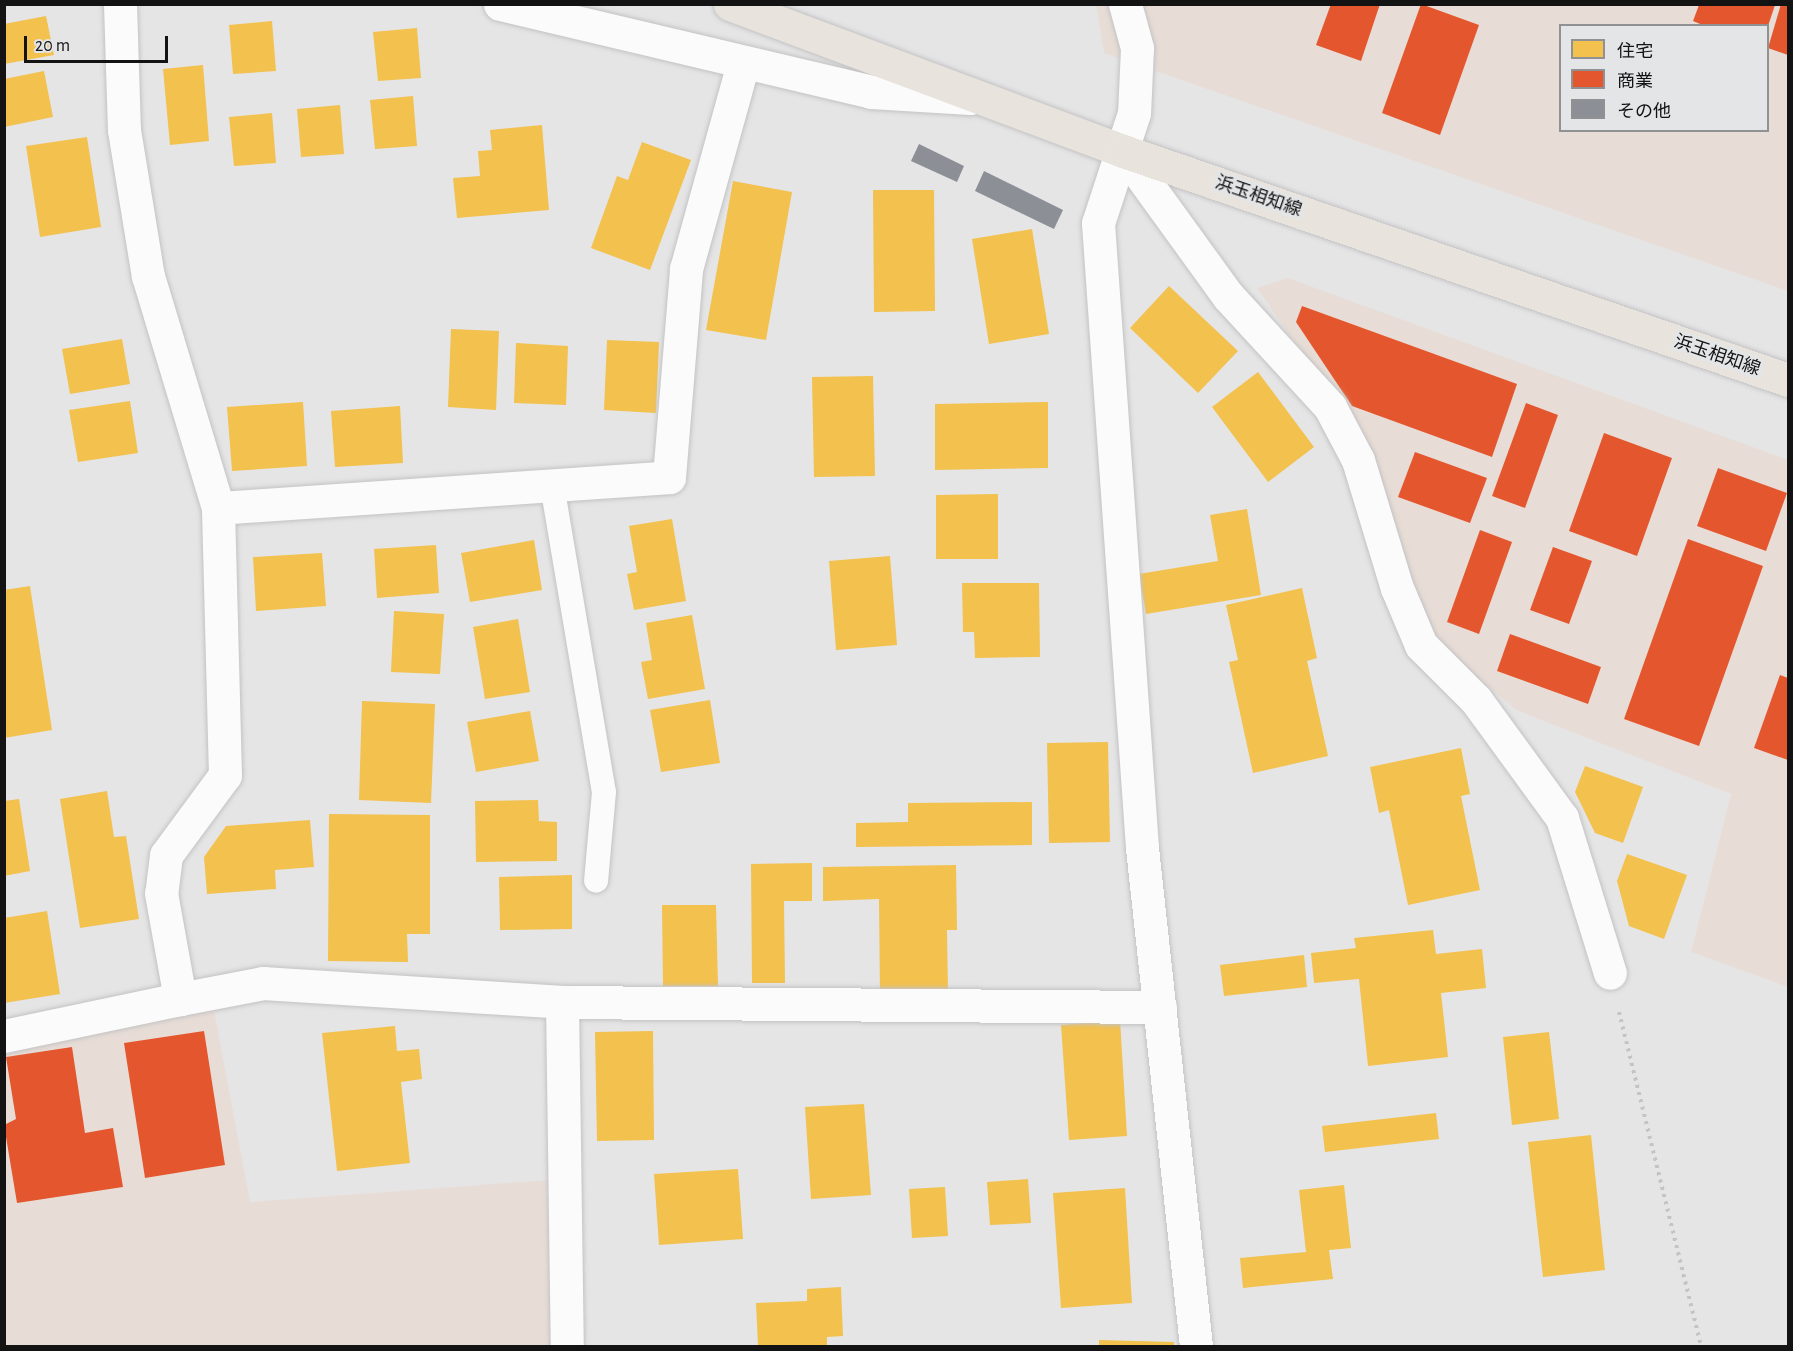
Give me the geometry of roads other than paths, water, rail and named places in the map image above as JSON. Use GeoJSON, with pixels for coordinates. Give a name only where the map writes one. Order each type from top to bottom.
{"type":"FeatureCollection","features":[{"type":"Feature","properties":{"kind":"main road","name":"浜玉相知線"},"geometry":{"type":"LineString","coordinates":[[730,4],[1123,151],[1788,380]]}},
{"type":"Feature","properties":{"kind":"street"},"geometry":{"type":"LineString","coordinates":[[120,4],[124,130],[148,276],[218,508],[225,775],[166,855],[161,893],[180,999]]}},
{"type":"Feature","properties":{"kind":"street"},"geometry":{"type":"LineString","coordinates":[[500,4],[871,92],[983,98]]}},
{"type":"Feature","properties":{"kind":"street"},"geometry":{"type":"LineString","coordinates":[[1125,4],[1137,48],[1134,113],[1098,223],[1142,848],[1196,1347]]}},
{"type":"Feature","properties":{"kind":"street"},"geometry":{"type":"LineString","coordinates":[[218,508],[669,477],[686,268],[743,63]]}},
{"type":"Feature","properties":{"kind":"street"},"geometry":{"type":"LineString","coordinates":[[1123,151],[1228,296],[1330,407],[1358,460],[1397,588],[1421,645],[1476,700],[1562,818],[1610,973]]}},
{"type":"Feature","properties":{"kind":"street"},"geometry":{"type":"LineString","coordinates":[[4,1036],[263,983],[562,1002],[1160,1007]]}},
{"type":"Feature","properties":{"kind":"street"},"geometry":{"type":"LineString","coordinates":[[562,1002],[567,1347]]}},
{"type":"Feature","properties":{"kind":"lane"},"geometry":{"type":"LineString","coordinates":[[552,485],[604,792],[596,881]]}}]}
